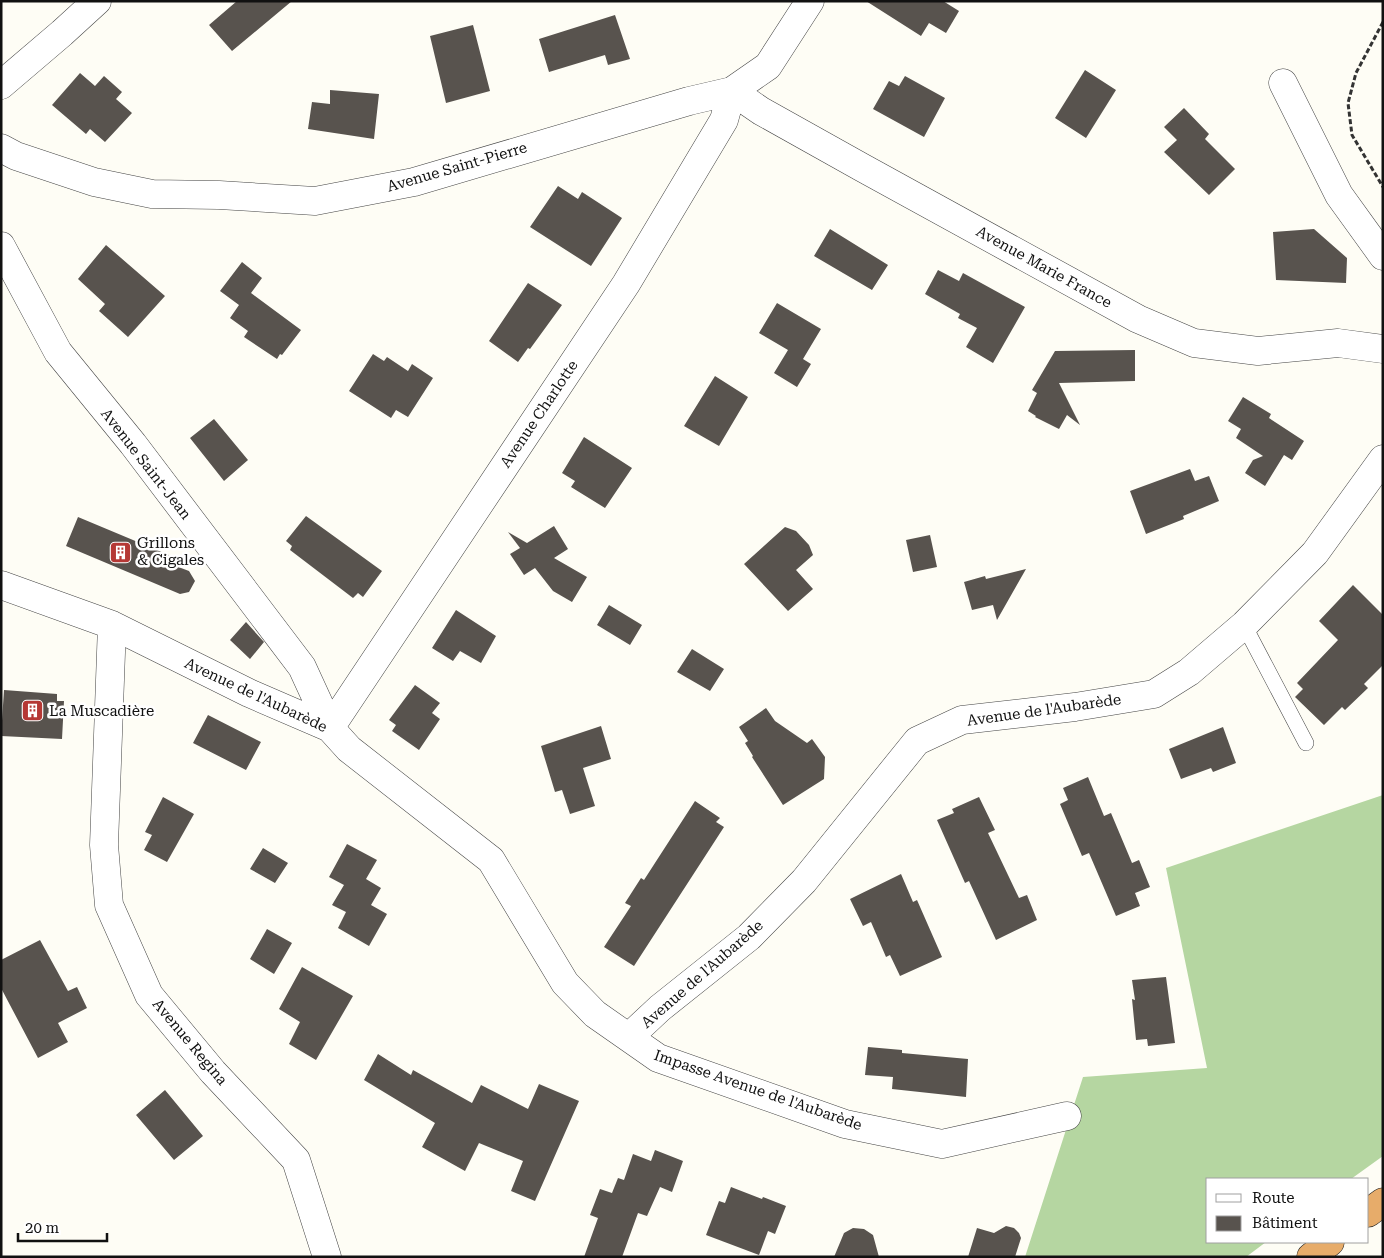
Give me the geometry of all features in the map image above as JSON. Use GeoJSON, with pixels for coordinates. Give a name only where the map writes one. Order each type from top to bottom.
{"type":"FeatureCollection","features":[{"type":"Feature","properties":{"kind":"highway"},"geometry":{"type":"LineString","coordinates":[[1369,1212],[1383,1202]]}},
{"type":"Feature","properties":{"kind":"highway"},"geometry":{"type":"LineString","coordinates":[[1310,1257],[1329,1243]]}},
{"type":"Feature","properties":{"kind":"street"},"geometry":{"type":"LineString","coordinates":[[1,85],[97,1]]}},
{"type":"Feature","properties":{"kind":"street","name":"Avenue Saint-Pierre"},"geometry":{"type":"LineString","coordinates":[[1,148],[16,156],[94,182],[152,194],[315,200],[414,182],[689,101],[732,91],[768,66],[810,1]]}},
{"type":"Feature","properties":{"kind":"street"},"geometry":{"type":"LineString","coordinates":[[1283,83],[1339,195],[1383,256]]}},
{"type":"Feature","properties":{"kind":"street","name":"Avenue Marie France"},"geometry":{"type":"LineString","coordinates":[[732,91],[761,110],[862,168],[1129,314],[1194,343],[1258,351],[1338,343],[1383,348]]}},
{"type":"Feature","properties":{"kind":"street","name":"Avenue Charlotte"},"geometry":{"type":"LineString","coordinates":[[330,728],[626,284],[724,120],[732,91]]}},
{"type":"Feature","properties":{"kind":"street","name":"Avenue Saint-Jean"},"geometry":{"type":"LineString","coordinates":[[1,246],[58,352],[133,444],[302,667],[330,728]]}},
{"type":"Feature","properties":{"kind":"street","name":"Avenue de l'Aubarède"},"geometry":{"type":"LineString","coordinates":[[1,585],[112,625],[249,693],[330,728],[349,749],[491,860],[565,983],[595,1014],[629,1038],[660,1008],[756,930],[804,881],[917,741],[962,720],[1075,708],[1154,694],[1189,672],[1244,624],[1315,553],[1383,458]]}},
{"type":"Feature","properties":{"kind":"street","name":"Avenue Regina"},"geometry":{"type":"LineString","coordinates":[[112,625],[104,846],[109,905],[149,995],[213,1072],[296,1160],[327,1257]]}},
{"type":"Feature","properties":{"kind":"street","name":"Impasse Avenue de l'Aubarède"},"geometry":{"type":"LineString","coordinates":[[629,1038],[658,1058],[845,1124],[942,1144],[1067,1116]]}},
{"type":"Feature","properties":{"kind":"lane"},"geometry":{"type":"LineString","coordinates":[[1244,624],[1306,743]]}},
{"type":"Feature","properties":{"kind":"path"},"geometry":{"type":"LineString","coordinates":[[1383,22],[1356,72],[1348,102],[1352,136],[1383,187]]}},
{"type":"Feature","properties":{"kind":"green space"},"geometry":{"type":"Polygon","coordinates":[[[1383,795],[1383,1156],[1352,1178],[1206,1178],[1206,1243],[1265,1243],[1246,1257],[1025,1257],[1083,1077],[1207,1068],[1166,868],[1383,795]]]}},
{"type":"Feature","properties":{"kind":"building"},"geometry":{"type":"Polygon","coordinates":[[[237,1],[292,1],[232,51],[209,25],[237,1]]]}},
{"type":"Feature","properties":{"kind":"building"},"geometry":{"type":"Polygon","coordinates":[[[866,1],[943,1],[959,11],[946,33],[929,23],[921,36],[866,1]]]}},
{"type":"Feature","properties":{"kind":"building"},"geometry":{"type":"Polygon","coordinates":[[[615,15],[630,59],[608,65],[605,55],[549,72],[539,39],[615,15]]]}},
{"type":"Feature","properties":{"kind":"building"},"geometry":{"type":"Polygon","coordinates":[[[473,25],[490,91],[446,103],[430,36],[473,25]]]}},
{"type":"Feature","properties":{"kind":"building"},"geometry":{"type":"Polygon","coordinates":[[[1085,70],[1116,90],[1086,138],[1055,118],[1085,70]]]}},
{"type":"Feature","properties":{"kind":"building"},"geometry":{"type":"Polygon","coordinates":[[[80,73],[95,86],[104,76],[122,92],[116,99],[132,113],[105,142],[90,129],[86,134],[52,105],[80,73]]]}},
{"type":"Feature","properties":{"kind":"building"},"geometry":{"type":"Polygon","coordinates":[[[905,76],[945,98],[924,137],[873,109],[889,81],[899,86],[905,76]]]}},
{"type":"Feature","properties":{"kind":"building"},"geometry":{"type":"Polygon","coordinates":[[[330,90],[379,94],[374,139],[308,129],[312,102],[330,104],[330,90]]]}},
{"type":"Feature","properties":{"kind":"building"},"geometry":{"type":"Polygon","coordinates":[[[1184,108],[1209,134],[1205,139],[1235,169],[1209,195],[1164,152],[1177,140],[1164,127],[1184,108]]]}},
{"type":"Feature","properties":{"kind":"building"},"geometry":{"type":"Polygon","coordinates":[[[558,186],[578,199],[582,192],[622,218],[591,266],[530,227],[558,186]]]}},
{"type":"Feature","properties":{"kind":"building"},"geometry":{"type":"Polygon","coordinates":[[[830,229],[888,265],[872,290],[814,256],[830,229]]]}},
{"type":"Feature","properties":{"kind":"building"},"geometry":{"type":"Polygon","coordinates":[[[1314,229],[1347,258],[1346,283],[1276,280],[1273,232],[1314,229]]]}},
{"type":"Feature","properties":{"kind":"building"},"geometry":{"type":"Polygon","coordinates":[[[106,245],[165,296],[128,337],[99,311],[105,304],[78,279],[106,245]]]}},
{"type":"Feature","properties":{"kind":"building"},"geometry":{"type":"Polygon","coordinates":[[[242,262],[262,278],[251,293],[301,330],[277,359],[244,337],[248,331],[230,318],[239,305],[220,291],[242,262]]]}},
{"type":"Feature","properties":{"kind":"building"},"geometry":{"type":"Polygon","coordinates":[[[938,270],[959,281],[963,273],[1025,307],[993,363],[966,347],[977,328],[958,318],[960,314],[925,294],[938,270]]]}},
{"type":"Feature","properties":{"kind":"building"},"geometry":{"type":"Polygon","coordinates":[[[528,283],[562,305],[530,349],[528,348],[518,362],[489,341],[528,283]]]}},
{"type":"Feature","properties":{"kind":"building"},"geometry":{"type":"Polygon","coordinates":[[[777,303],[821,329],[803,359],[811,364],[797,387],[774,373],[788,350],[759,333],[777,303]]]}},
{"type":"Feature","properties":{"kind":"building"},"geometry":{"type":"Polygon","coordinates":[[[1135,350],[1135,381],[1059,383],[1080,425],[1067,415],[1059,429],[1035,417],[1028,411],[1037,393],[1032,390],[1055,351],[1135,350]]]}},
{"type":"Feature","properties":{"kind":"building"},"geometry":{"type":"Polygon","coordinates":[[[373,354],[384,361],[387,357],[408,371],[412,364],[433,378],[408,417],[396,410],[391,418],[349,391],[373,354]]]}},
{"type":"Feature","properties":{"kind":"building"},"geometry":{"type":"Polygon","coordinates":[[[715,376],[748,397],[719,446],[684,426],[715,376]]]}},
{"type":"Feature","properties":{"kind":"building"},"geometry":{"type":"Polygon","coordinates":[[[1243,397],[1271,414],[1269,418],[1304,441],[1292,460],[1284,455],[1265,486],[1245,473],[1253,460],[1263,456],[1236,438],[1241,429],[1228,421],[1243,397]]]}},
{"type":"Feature","properties":{"kind":"building"},"geometry":{"type":"Polygon","coordinates":[[[214,419],[248,460],[224,481],[190,438],[214,419]]]}},
{"type":"Feature","properties":{"kind":"building"},"geometry":{"type":"Polygon","coordinates":[[[584,437],[632,468],[605,508],[571,487],[575,481],[562,473],[584,437]]]}},
{"type":"Feature","properties":{"kind":"building"},"geometry":{"type":"Polygon","coordinates":[[[1190,469],[1195,481],[1209,476],[1219,501],[1183,516],[1184,519],[1146,534],[1130,491],[1190,469]]]}},
{"type":"Feature","properties":{"kind":"building"},"geometry":{"type":"Polygon","coordinates":[[[306,516],[382,571],[363,597],[358,593],[353,598],[290,550],[292,546],[286,541],[306,516]]]}},
{"type":"Feature","properties":{"kind":"building","name":"Grillons & Cigales"},"geometry":{"type":"Polygon","coordinates":[[[78,517],[176,558],[173,565],[189,571],[195,581],[189,592],[180,594],[66,546],[78,517]]]}},
{"type":"Feature","properties":{"kind":"building"},"geometry":{"type":"Polygon","coordinates":[[[554,526],[568,549],[554,558],[587,577],[572,602],[553,591],[535,568],[524,575],[510,554],[520,548],[508,532],[527,543],[554,526]]]}},
{"type":"Feature","properties":{"kind":"building"},"geometry":{"type":"Polygon","coordinates":[[[785,527],[796,531],[809,545],[813,555],[796,570],[813,589],[788,611],[744,564],[785,527]]]}},
{"type":"Feature","properties":{"kind":"building"},"geometry":{"type":"Polygon","coordinates":[[[930,535],[937,567],[913,572],[906,540],[930,535]]]}},
{"type":"Feature","properties":{"kind":"building"},"geometry":{"type":"Polygon","coordinates":[[[1026,569],[997,620],[993,605],[972,610],[964,582],[985,576],[986,579],[1026,569]]]}},
{"type":"Feature","properties":{"kind":"building"},"geometry":{"type":"Polygon","coordinates":[[[1353,585],[1383,615],[1383,665],[1364,684],[1368,688],[1345,710],[1342,707],[1324,725],[1295,697],[1303,689],[1297,683],[1338,640],[1319,621],[1353,585]]]}},
{"type":"Feature","properties":{"kind":"building"},"geometry":{"type":"Polygon","coordinates":[[[609,605],[642,625],[630,645],[597,625],[609,605]]]}},
{"type":"Feature","properties":{"kind":"building"},"geometry":{"type":"Polygon","coordinates":[[[456,610],[496,636],[481,663],[460,651],[453,661],[432,648],[456,610]]]}},
{"type":"Feature","properties":{"kind":"building"},"geometry":{"type":"Polygon","coordinates":[[[246,622],[264,642],[250,659],[230,640],[246,622]]]}},
{"type":"Feature","properties":{"kind":"building"},"geometry":{"type":"Polygon","coordinates":[[[692,649],[724,669],[710,691],[677,672],[692,649]]]}},
{"type":"Feature","properties":{"kind":"building"},"geometry":{"type":"Polygon","coordinates":[[[415,685],[440,703],[432,713],[440,719],[419,750],[392,731],[396,725],[389,720],[415,685]]]}},
{"type":"Feature","properties":{"kind":"building","name":"La Muscadière"},"geometry":{"type":"Polygon","coordinates":[[[4,690],[57,694],[57,701],[64,701],[62,739],[1,736],[4,690]]]}},
{"type":"Feature","properties":{"kind":"building"},"geometry":{"type":"Polygon","coordinates":[[[766,708],[775,721],[807,743],[812,739],[825,757],[824,779],[783,805],[752,757],[745,743],[748,741],[739,727],[766,708]]]}},
{"type":"Feature","properties":{"kind":"building"},"geometry":{"type":"Polygon","coordinates":[[[208,715],[261,742],[246,770],[193,743],[208,715]]]}},
{"type":"Feature","properties":{"kind":"building"},"geometry":{"type":"Polygon","coordinates":[[[601,726],[611,759],[583,768],[595,806],[570,814],[562,790],[555,792],[541,746],[601,726]]]}},
{"type":"Feature","properties":{"kind":"building"},"geometry":{"type":"Polygon","coordinates":[[[1223,727],[1236,763],[1213,772],[1211,768],[1181,779],[1169,749],[1223,727]]]}},
{"type":"Feature","properties":{"kind":"building"},"geometry":{"type":"Polygon","coordinates":[[[1088,777],[1104,816],[1111,813],[1132,863],[1139,860],[1150,887],[1135,893],[1140,906],[1116,916],[1089,853],[1082,856],[1060,804],[1068,800],[1063,788],[1088,777]]]}},
{"type":"Feature","properties":{"kind":"building"},"geometry":{"type":"Polygon","coordinates":[[[163,797],[194,814],[167,862],[144,850],[152,835],[145,832],[163,797]]]}},
{"type":"Feature","properties":{"kind":"building"},"geometry":{"type":"Polygon","coordinates":[[[979,797],[995,830],[988,833],[1019,898],[1027,895],[1037,920],[996,940],[969,881],[965,883],[937,820],[954,813],[952,809],[979,797]]]}},
{"type":"Feature","properties":{"kind":"building"},"geometry":{"type":"Polygon","coordinates":[[[695,801],[720,818],[716,822],[724,827],[634,966],[604,947],[631,906],[625,903],[641,878],[644,880],[695,801]]]}},
{"type":"Feature","properties":{"kind":"building"},"geometry":{"type":"Polygon","coordinates":[[[347,844],[377,860],[366,879],[381,888],[371,905],[387,914],[369,946],[338,928],[346,912],[332,905],[344,885],[329,877],[347,844]]]}},
{"type":"Feature","properties":{"kind":"building"},"geometry":{"type":"Polygon","coordinates":[[[263,848],[288,863],[275,883],[250,869],[263,848]]]}},
{"type":"Feature","properties":{"kind":"building"},"geometry":{"type":"Polygon","coordinates":[[[901,874],[913,902],[917,900],[942,957],[900,976],[890,955],[886,957],[871,922],[863,926],[850,899],[901,874]]]}},
{"type":"Feature","properties":{"kind":"building"},"geometry":{"type":"Polygon","coordinates":[[[267,929],[292,943],[274,974],[250,959],[267,929]]]}},
{"type":"Feature","properties":{"kind":"building"},"geometry":{"type":"Polygon","coordinates":[[[40,940],[68,991],[77,987],[87,1008],[58,1023],[68,1042],[38,1058],[1,988],[1,960],[40,940]]]}},
{"type":"Feature","properties":{"kind":"building"},"geometry":{"type":"Polygon","coordinates":[[[302,967],[353,996],[316,1060],[289,1044],[300,1022],[279,1009],[302,967]]]}},
{"type":"Feature","properties":{"kind":"building"},"geometry":{"type":"Polygon","coordinates":[[[1166,977],[1175,1043],[1148,1046],[1147,1039],[1136,1040],[1132,999],[1135,1000],[1132,980],[1166,977]]]}},
{"type":"Feature","properties":{"kind":"building"},"geometry":{"type":"Polygon","coordinates":[[[868,1047],[902,1050],[902,1053],[968,1059],[966,1097],[892,1089],[893,1077],[865,1075],[868,1047]]]}},
{"type":"Feature","properties":{"kind":"building"},"geometry":{"type":"Polygon","coordinates":[[[378,1054],[411,1075],[413,1070],[472,1103],[481,1085],[528,1109],[539,1084],[579,1101],[535,1201],[511,1191],[523,1161],[479,1143],[465,1171],[422,1147],[435,1123],[364,1080],[378,1054]]]}},
{"type":"Feature","properties":{"kind":"building"},"geometry":{"type":"Polygon","coordinates":[[[165,1090],[203,1136],[174,1160],[136,1115],[165,1090]]]}},
{"type":"Feature","properties":{"kind":"building"},"geometry":{"type":"Polygon","coordinates":[[[655,1150],[683,1161],[672,1192],[660,1187],[647,1216],[638,1213],[622,1257],[584,1257],[598,1218],[590,1215],[600,1189],[612,1193],[618,1178],[624,1180],[633,1154],[651,1161],[655,1150]]]}},
{"type":"Feature","properties":{"kind":"building"},"geometry":{"type":"Polygon","coordinates":[[[731,1187],[786,1206],[775,1234],[768,1231],[759,1255],[706,1235],[719,1201],[725,1203],[731,1187]]]}},
{"type":"Feature","properties":{"kind":"building"},"geometry":{"type":"Polygon","coordinates":[[[1006,1226],[1014,1228],[1021,1238],[1015,1257],[968,1257],[977,1228],[994,1233],[1006,1226]]]}},
{"type":"Feature","properties":{"kind":"building"},"geometry":{"type":"Polygon","coordinates":[[[853,1228],[864,1229],[873,1235],[879,1257],[834,1257],[844,1233],[853,1228]]]}},
{"type":"Feature","properties":{"kind":"place","name":"Grillons & Cigales"},"geometry":{"type":"Point","coordinates":[121,552]}},
{"type":"Feature","properties":{"kind":"place","name":"La Muscadière"},"geometry":{"type":"Point","coordinates":[33,711]}}]}
